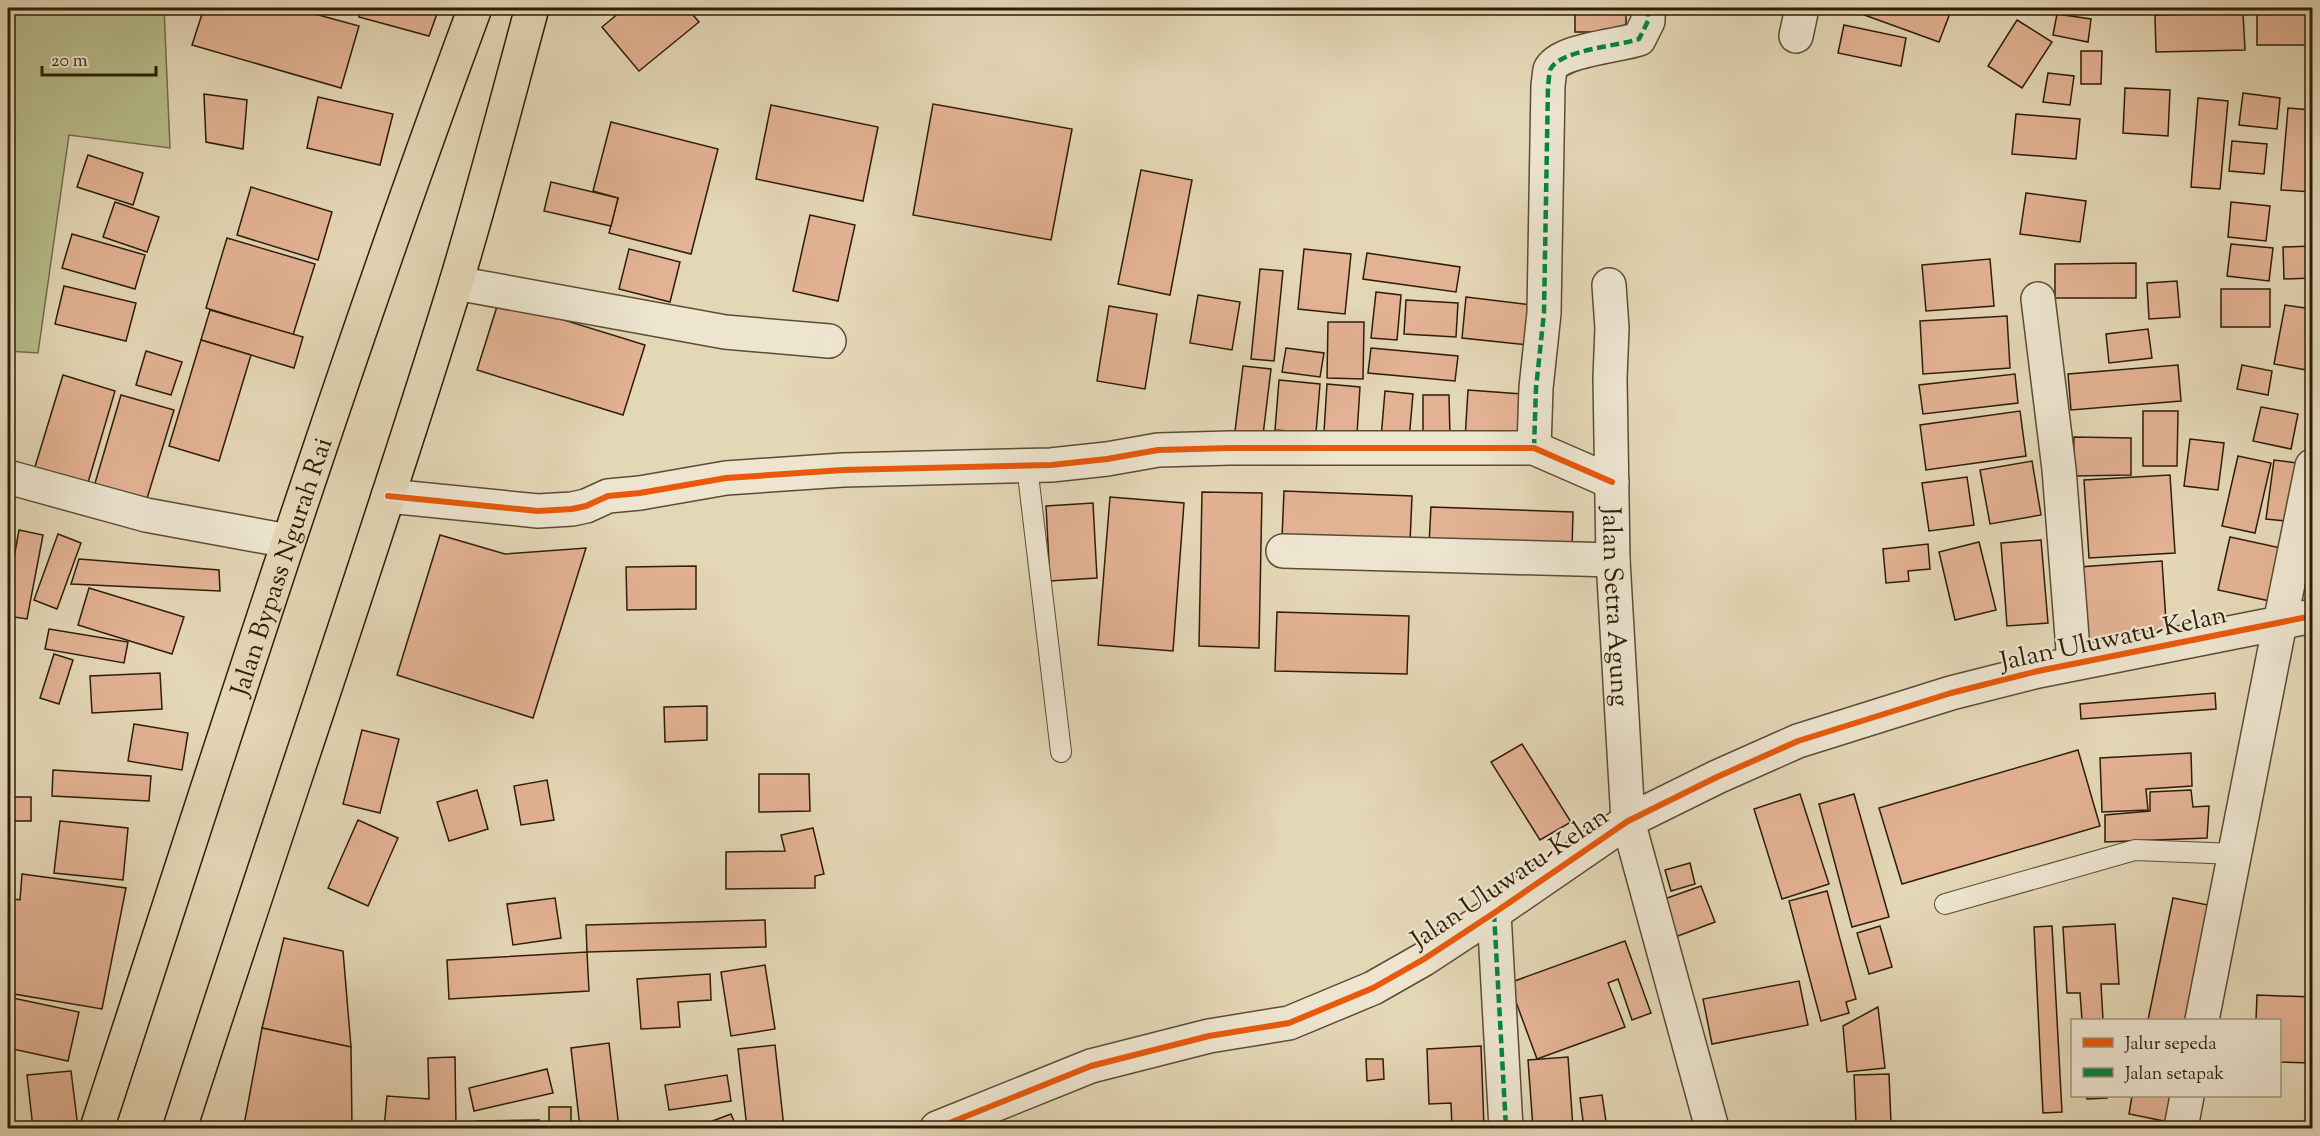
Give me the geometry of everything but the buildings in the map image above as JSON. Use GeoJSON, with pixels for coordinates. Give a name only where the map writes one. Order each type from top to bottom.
{"type":"FeatureCollection","features":[{"type":"Feature","properties":{"kind":"highway","name":"Jalan Bypass Ngurah Rai"},"geometry":{"type":"LineString","coordinates":[[97,1128],[288,541],[435,113],[475,8]]}},
{"type":"Feature","properties":{"kind":"highway"},"geometry":{"type":"LineString","coordinates":[[180,1128],[456,283],[532,8]]}},
{"type":"Feature","properties":{"kind":"street"},"geometry":{"type":"LineString","coordinates":[[1534,448],[1536,388],[1544,313],[1548,85],[1551,69],[1561,59],[1577,52],[1622,45],[1640,39],[1648,21],[1648,8]]}},
{"type":"Feature","properties":{"kind":"street"},"geometry":{"type":"LineString","coordinates":[[456,283],[725,332],[829,340]]}},
{"type":"Feature","properties":{"kind":"street","name":"Jalan Setra Agung"},"geometry":{"type":"LineString","coordinates":[[1609,285],[1612,328],[1610,378],[1613,560],[1628,821],[1712,1128]]}},
{"type":"Feature","properties":{"kind":"street"},"geometry":{"type":"LineString","coordinates":[[2038,299],[2059,469],[2074,663]]}},
{"type":"Feature","properties":{"kind":"street"},"geometry":{"type":"LineString","coordinates":[[388,496],[557,511],[586,506],[608,496],[640,493],[726,478],[843,470],[1028,466],[1107,459],[1158,450],[1194,449],[1534,448],[1612,482]]}},
{"type":"Feature","properties":{"kind":"street"},"geometry":{"type":"LineString","coordinates":[[2202,1019],[2313,466]]}},
{"type":"Feature","properties":{"kind":"street"},"geometry":{"type":"LineString","coordinates":[[8,477],[146,515],[288,541]]}},
{"type":"Feature","properties":{"kind":"street"},"geometry":{"type":"LineString","coordinates":[[1283,550],[1613,560]]}},
{"type":"Feature","properties":{"kind":"street","name":"Jalan Uluwatu-Kelan"},"geometry":{"type":"LineString","coordinates":[[937,1128],[1091,1066],[1209,1036],[1289,1023],[1334,1006],[1373,988],[1424,959],[1628,821],[1717,777],[1798,741],[1951,693],[2074,663],[2313,616]]}},
{"type":"Feature","properties":{"kind":"street"},"geometry":{"type":"LineString","coordinates":[[1494,913],[1506,1128]]}},
{"type":"Feature","properties":{"kind":"street"},"geometry":{"type":"LineString","coordinates":[[2181,1128],[2187,1097]]}},
{"type":"Feature","properties":{"kind":"lane"},"geometry":{"type":"LineString","coordinates":[[1028,466],[1061,752]]}},
{"type":"Feature","properties":{"kind":"lane"},"geometry":{"type":"LineString","coordinates":[[1945,904],[2135,850],[2235,854]]}},
{"type":"Feature","properties":{"kind":"green space"},"geometry":{"type":"Polygon","coordinates":[[[8,8],[164,8],[170,148],[69,135],[38,353],[8,351],[8,8]]]}},
{"type":"Feature","properties":{"kind":"marked path"},"geometry":{"type":"LineString","coordinates":[[1534,448],[1536,388],[1544,313],[1550,70],[1555,63],[1576,53],[1639,39],[1648,21],[1648,8]]}},
{"type":"Feature","properties":{"kind":"marked path"},"geometry":{"type":"LineString","coordinates":[[1494,913],[1506,1128]]}},
{"type":"Feature","properties":{"kind":"cycle path"},"geometry":{"type":"LineString","coordinates":[[388,496],[538,511],[572,509],[586,506],[608,496],[640,493],[726,478],[843,470],[1051,465],[1107,459],[1158,450],[1230,448],[1534,448],[1612,482]]}},
{"type":"Feature","properties":{"kind":"cycle path"},"geometry":{"type":"LineString","coordinates":[[937,1128],[1091,1066],[1209,1036],[1289,1023],[1373,988],[1424,959],[1628,821],[1717,777],[1798,741],[1951,693],[2038,671],[2312,616]]}}]}
